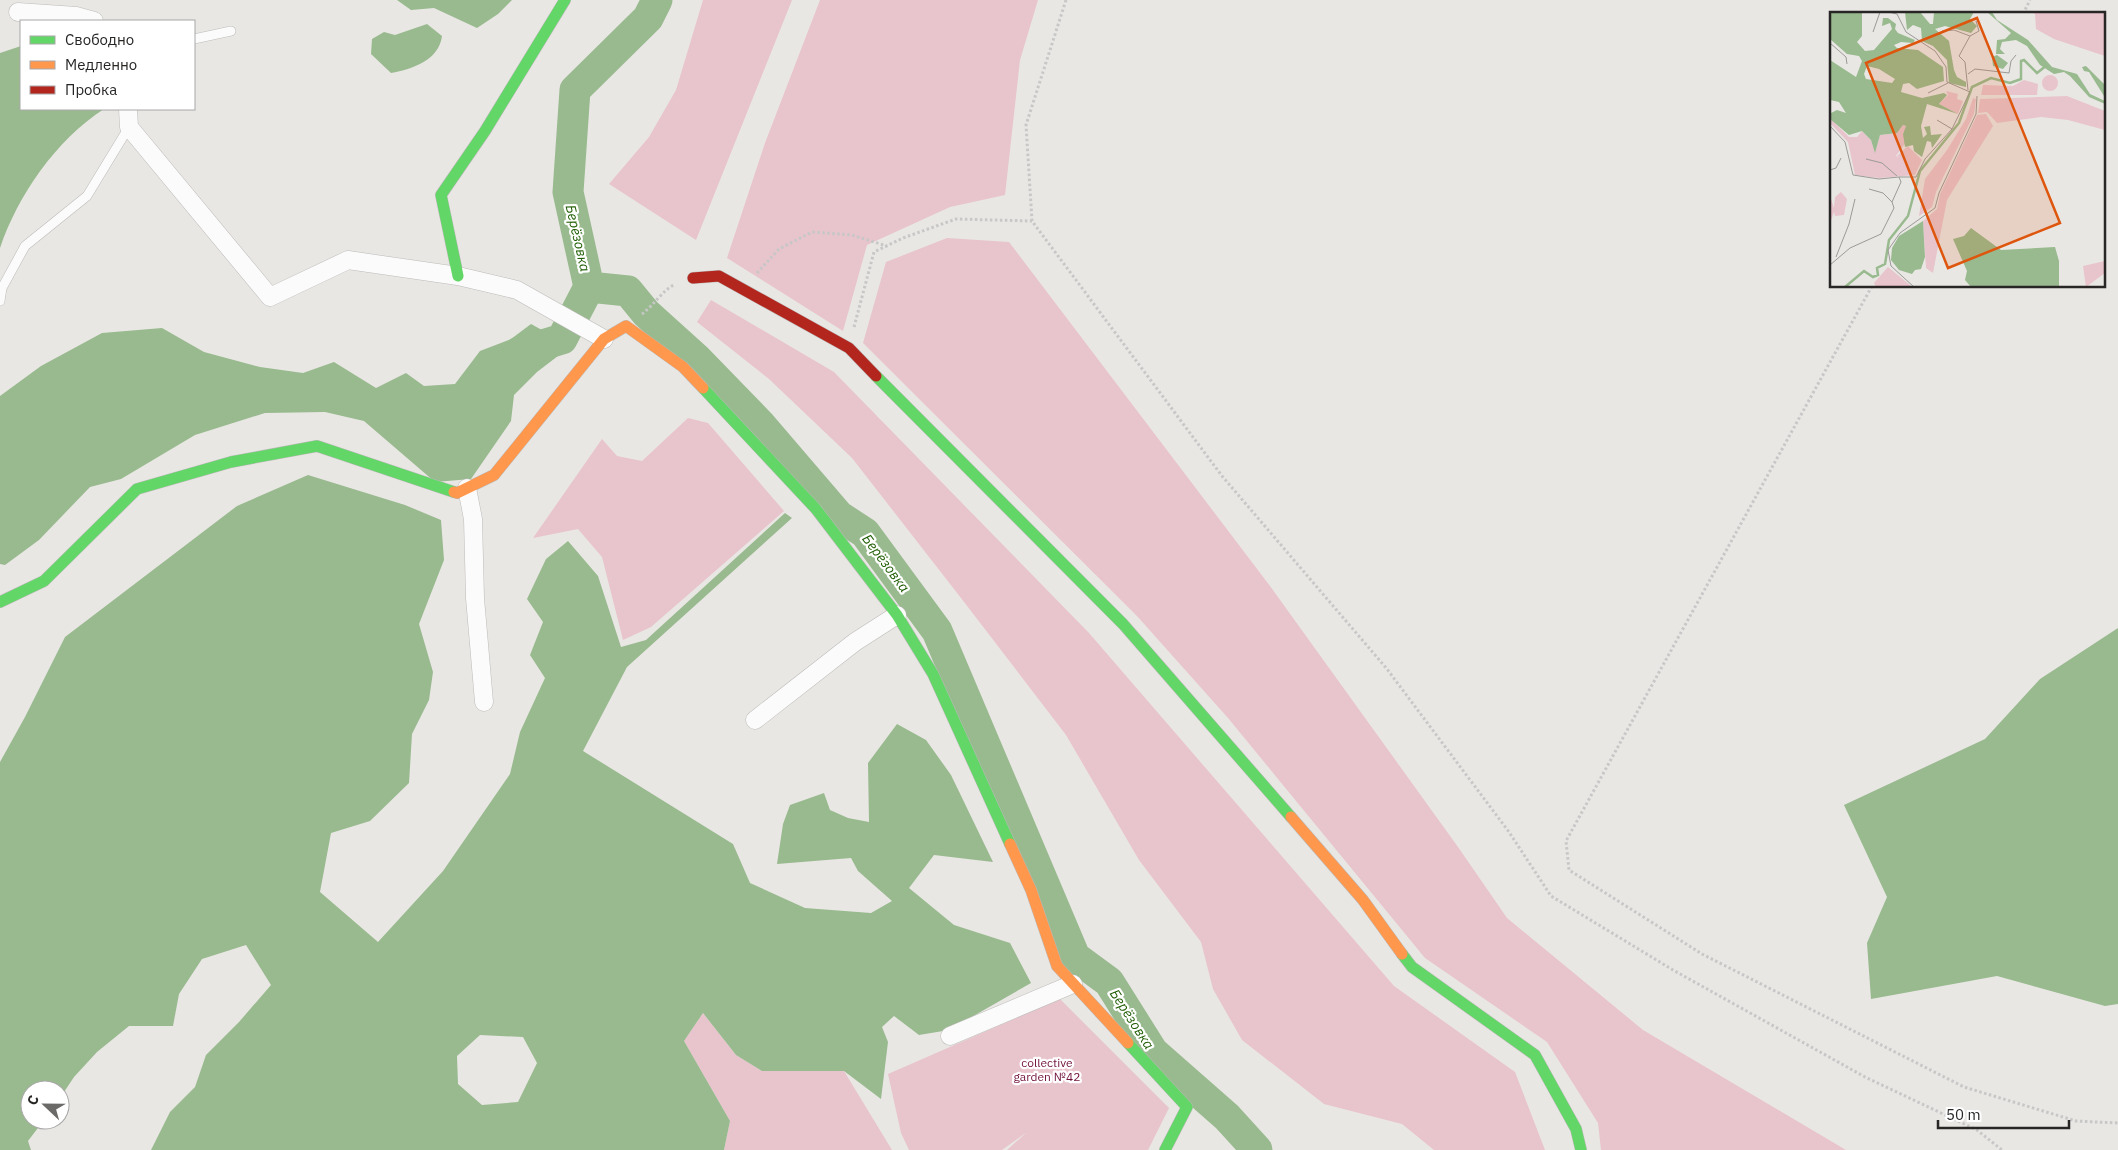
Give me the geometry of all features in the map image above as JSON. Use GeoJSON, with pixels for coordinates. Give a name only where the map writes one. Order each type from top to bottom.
{"type":"FeatureCollection","features":[{"type":"Feature","properties":{"kind":"street"},"geometry":{"type":"LineString","coordinates":[[458,276],[442,195],[485,131],[565,0]]}},
{"type":"Feature","properties":{"kind":"street"},"geometry":{"type":"LineString","coordinates":[[18,12],[76,16],[90,20]]}},
{"type":"Feature","properties":{"kind":"street"},"geometry":{"type":"LineString","coordinates":[[128,110],[129,127],[270,297],[348,260],[458,276],[517,290],[604,339]]}},
{"type":"Feature","properties":{"kind":"street"},"geometry":{"type":"LineString","coordinates":[[693,278],[719,276],[849,348],[1123,624],[1362,900],[1412,967],[1535,1055],[1576,1129],[1581,1150]]}},
{"type":"Feature","properties":{"kind":"street"},"geometry":{"type":"LineString","coordinates":[[0,602],[44,581],[137,489],[231,462],[317,446],[457,493],[494,476],[604,339],[626,326],[683,367],[816,509],[898,615],[933,674],[1007,836],[1031,890],[1057,966],[1187,1107],[1165,1150]]}},
{"type":"Feature","properties":{"kind":"street"},"geometry":{"type":"LineString","coordinates":[[467,488],[473,519],[475,598],[484,702]]}},
{"type":"Feature","properties":{"kind":"street"},"geometry":{"type":"LineString","coordinates":[[756,720],[855,642],[898,615]]}},
{"type":"Feature","properties":{"kind":"street"},"geometry":{"type":"LineString","coordinates":[[950,1036],[1073,984]]}},
{"type":"Feature","properties":{"kind":"lane"},"geometry":{"type":"LineString","coordinates":[[195,39],[231,32]]}},
{"type":"Feature","properties":{"kind":"lane"},"geometry":{"type":"LineString","coordinates":[[0,301],[2,288],[25,246],[87,196],[129,127]]}},
{"type":"Feature","properties":{"kind":"path"},"geometry":{"type":"LineString","coordinates":[[1066,0],[1026,125],[1032,221],[1222,476],[1387,669],[1509,832],[1551,896],[1673,970],[1865,1077],[1977,1130],[2002,1150]]}},
{"type":"Feature","properties":{"kind":"path"},"geometry":{"type":"LineString","coordinates":[[2024,12],[2030,0]]}},
{"type":"Feature","properties":{"kind":"path"},"geometry":{"type":"LineString","coordinates":[[849,348],[874,252],[956,219],[1032,221]]}},
{"type":"Feature","properties":{"kind":"path"},"geometry":{"type":"LineString","coordinates":[[741,288],[779,249],[812,232],[852,235],[887,246]]}},
{"type":"Feature","properties":{"kind":"path"},"geometry":{"type":"LineString","coordinates":[[653,306],[668,287],[693,278]]}},
{"type":"Feature","properties":{"kind":"path"},"geometry":{"type":"LineString","coordinates":[[1871,288],[1566,841],[1569,870],[1702,954],[1964,1087],[2076,1121],[2118,1123]]}},
{"type":"Feature","properties":{"kind":"green space"},"geometry":{"type":"Polygon","coordinates":[[[703,0],[792,0],[696,240],[609,184],[649,137],[676,90],[703,0]]]}},
{"type":"Feature","properties":{"kind":"green space"},"geometry":{"type":"Polygon","coordinates":[[[820,0],[1038,0],[1020,60],[1005,195],[950,207],[867,245],[843,331],[727,258],[765,143],[820,0]]]}},
{"type":"Feature","properties":{"kind":"green space"},"geometry":{"type":"Polygon","coordinates":[[[947,238],[1009,242],[1270,586],[1507,918],[1643,1030],[1846,1150],[1601,1150],[1598,1123],[1547,1042],[1425,958],[1228,718],[1137,616],[863,343],[886,262],[947,238]]]}},
{"type":"Feature","properties":{"kind":"green space"},"geometry":{"type":"Polygon","coordinates":[[[711,300],[834,372],[1089,633],[1394,986],[1515,1072],[1545,1150],[1434,1150],[1402,1124],[1324,1104],[1242,1040],[1213,989],[1201,942],[1139,860],[1066,735],[852,458],[769,379],[697,322],[711,300]]]}},
{"type":"Feature","properties":{"kind":"green space"},"geometry":{"type":"Polygon","coordinates":[[[688,418],[708,423],[784,511],[651,627],[623,640],[602,557],[578,529],[533,538],[602,439],[617,456],[642,461],[688,418]]]}},
{"type":"Feature","properties":{"kind":"green space","name":"collective garden №42"},"geometry":{"type":"Polygon","coordinates":[[[1060,999],[1169,1108],[1148,1150],[1007,1150],[1027,1132],[1002,1150],[909,1150],[901,1133],[888,1074],[1060,999]]]}},
{"type":"Feature","properties":{"kind":"green space"},"geometry":{"type":"Polygon","coordinates":[[[703,1013],[736,1055],[762,1071],[844,1071],[892,1150],[724,1150],[730,1121],[684,1041],[703,1013]]]}},
{"type":"Feature","properties":{"kind":"shaded area"},"geometry":{"type":"Polygon","coordinates":[[[397,0],[512,0],[498,14],[477,28],[434,8],[411,10],[397,0]]]}},
{"type":"Feature","properties":{"kind":"shaded area"},"geometry":{"type":"Polygon","coordinates":[[[427,24],[442,36],[436,51],[424,62],[408,69],[391,73],[371,54],[372,39],[384,32],[395,35],[427,24]]]}},
{"type":"Feature","properties":{"kind":"shaded area"},"geometry":{"type":"Polygon","coordinates":[[[20,46],[20,110],[103,110],[70,136],[41,170],[17,208],[0,248],[0,53],[20,46]]]}},
{"type":"Feature","properties":{"kind":"shaded area"},"geometry":{"type":"Polygon","coordinates":[[[531,324],[571,346],[537,372],[514,395],[511,421],[471,479],[435,482],[364,421],[325,412],[265,413],[195,435],[121,479],[90,487],[39,540],[5,565],[0,564],[0,396],[41,366],[102,333],[162,328],[204,352],[260,367],[303,373],[334,362],[376,388],[406,373],[424,386],[455,384],[480,351],[511,339],[531,324]]]}},
{"type":"Feature","properties":{"kind":"shaded area"},"geometry":{"type":"Polygon","coordinates":[[[308,475],[405,505],[441,520],[444,560],[419,624],[433,672],[429,700],[412,734],[409,783],[370,821],[331,833],[320,892],[378,942],[443,871],[510,774],[520,732],[545,678],[530,655],[543,622],[527,599],[546,559],[568,541],[598,576],[621,647],[646,640],[785,513],[792,518],[627,667],[583,751],[733,844],[750,883],[805,908],[871,913],[892,901],[858,871],[851,858],[777,864],[783,824],[790,805],[824,793],[830,810],[848,818],[869,822],[868,763],[897,724],[926,740],[951,775],[993,862],[934,855],[909,888],[954,925],[1010,943],[1031,983],[949,1030],[919,1035],[894,1016],[882,1027],[888,1042],[881,1099],[844,1071],[762,1071],[736,1055],[703,1013],[684,1041],[730,1121],[724,1150],[151,1150],[170,1112],[195,1087],[206,1055],[239,1022],[271,985],[246,945],[202,959],[179,994],[173,1026],[129,1026],[97,1052],[70,1083],[70,1080],[20,1080],[20,1130],[36,1130],[28,1141],[31,1150],[0,1150],[0,762],[65,637],[237,506],[308,475]],[[480,1035],[457,1056],[458,1084],[482,1105],[518,1102],[537,1063],[523,1037],[480,1035]]]}},
{"type":"Feature","properties":{"kind":"shaded area"},"geometry":{"type":"Polygon","coordinates":[[[2118,628],[2118,1004],[2105,1006],[1997,976],[1871,999],[1867,943],[1887,897],[1844,805],[1985,739],[2040,679],[2118,628]]]}},
{"type":"Feature","properties":{"kind":"waterway","name":"Берёзовка"},"geometry":{"type":"LineString","coordinates":[[657,0],[648,18],[575,90],[568,192],[589,287],[628,291],[646,313],[697,359],[761,425],[839,516],[865,533],[937,631],[1075,957],[1109,982],[1153,1052],[1227,1117],[1257,1150]]}},
{"type":"Feature","properties":{"kind":"waterway"},"geometry":{"type":"LineString","coordinates":[[519,352],[562,339],[589,287]]}},
{"type":"Feature","properties":{"kind":"traffic: fast"},"geometry":{"type":"LineString","coordinates":[[458,276],[441,195],[485,131],[565,0]]}},
{"type":"Feature","properties":{"kind":"traffic: fast"},"geometry":{"type":"LineString","coordinates":[[876,376],[1123,624],[1291,817]]}},
{"type":"Feature","properties":{"kind":"traffic: fast"},"geometry":{"type":"LineString","coordinates":[[703,388],[816,509],[897,615],[933,674],[1010,844]]}},
{"type":"Feature","properties":{"kind":"traffic: fast"},"geometry":{"type":"LineString","coordinates":[[0,602],[44,581],[137,489],[231,462],[317,446],[454,492]]}},
{"type":"Feature","properties":{"kind":"traffic: fast"},"geometry":{"type":"LineString","coordinates":[[1402,954],[1412,967],[1535,1055],[1576,1129],[1581,1150]]}},
{"type":"Feature","properties":{"kind":"traffic: fast"},"geometry":{"type":"LineString","coordinates":[[1128,1043],[1187,1107],[1165,1150]]}},
{"type":"Feature","properties":{"kind":"traffic: slow"},"geometry":{"type":"LineString","coordinates":[[454,492],[457,493],[494,475],[604,339],[626,326],[683,367],[703,388]]}},
{"type":"Feature","properties":{"kind":"traffic: slow"},"geometry":{"type":"LineString","coordinates":[[1291,817],[1363,900],[1402,954]]}},
{"type":"Feature","properties":{"kind":"traffic: slow"},"geometry":{"type":"LineString","coordinates":[[1010,844],[1031,890],[1057,966],[1128,1043]]}},
{"type":"Feature","properties":{"kind":"traffic: jam"},"geometry":{"type":"LineString","coordinates":[[693,278],[719,276],[849,348],[876,376]]}}]}
